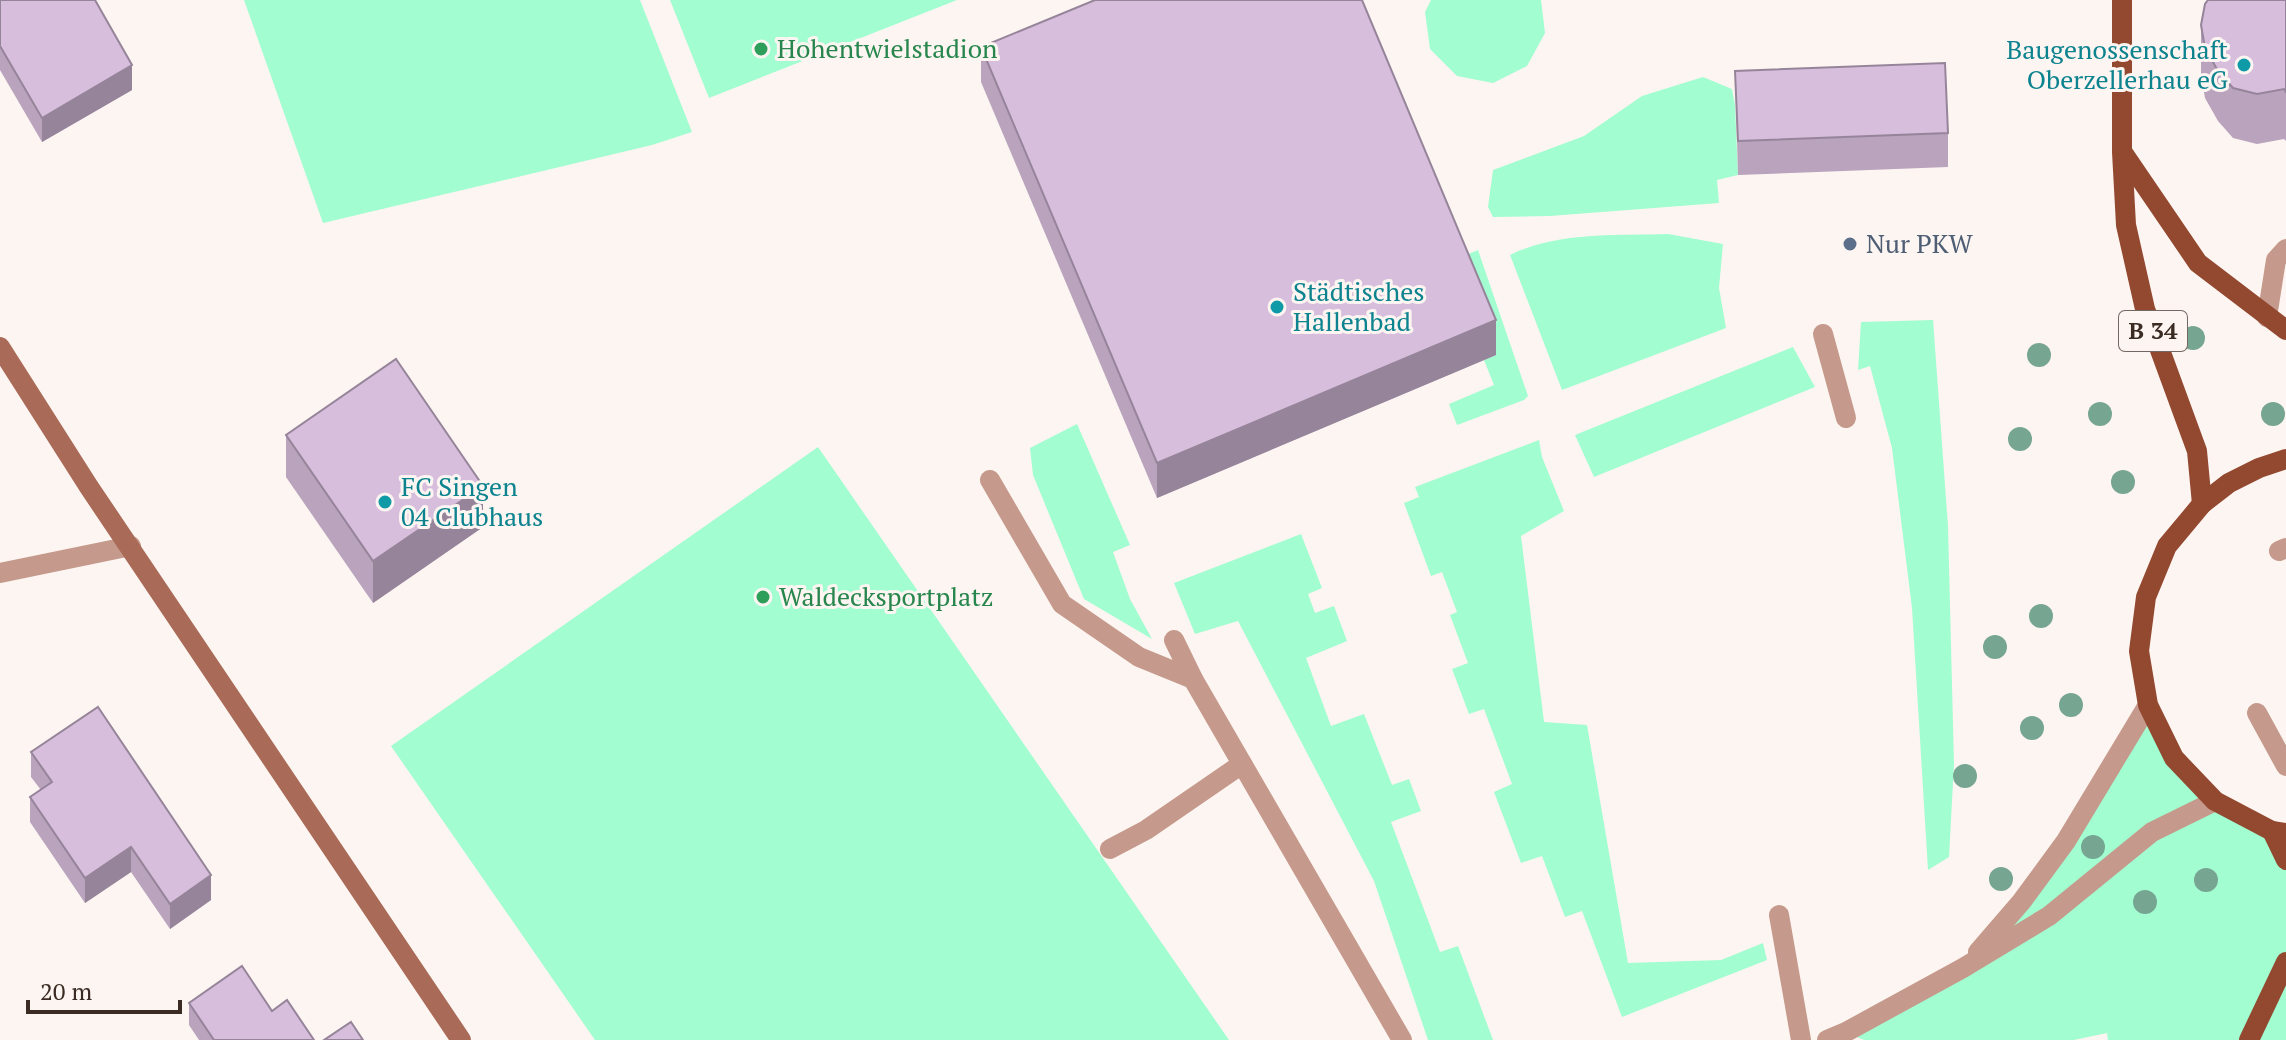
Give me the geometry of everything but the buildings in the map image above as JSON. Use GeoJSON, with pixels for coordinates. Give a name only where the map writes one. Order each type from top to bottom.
{"type":"FeatureCollection","features":[{"type":"Feature","properties":{"kind":"main road","name":"B 34"},"geometry":{"type":"LineString","coordinates":[[2122,0],[2122,152],[2126,225],[2145,309],[2197,451],[2202,504]]}},
{"type":"Feature","properties":{"kind":"main road"},"geometry":{"type":"LineString","coordinates":[[2122,152],[2198,263],[2286,330]]}},
{"type":"Feature","properties":{"kind":"main road"},"geometry":{"type":"LineString","coordinates":[[0,347],[89,487],[461,1040]]}},
{"type":"Feature","properties":{"kind":"main road"},"geometry":{"type":"LineString","coordinates":[[2286,459],[2229,483],[2202,504],[2167,546],[2146,597],[2139,651],[2148,705],[2174,758],[2215,801],[2279,832],[2286,860]]}},
{"type":"Feature","properties":{"kind":"main road"},"geometry":{"type":"LineString","coordinates":[[2249,1040],[2286,962]]}},
{"type":"Feature","properties":{"kind":"street"},"geometry":{"type":"LineString","coordinates":[[2267,317],[2276,260],[2286,249]]}},
{"type":"Feature","properties":{"kind":"street"},"geometry":{"type":"LineString","coordinates":[[1823,334],[1846,418]]}},
{"type":"Feature","properties":{"kind":"street"},"geometry":{"type":"LineString","coordinates":[[990,480],[1062,604],[1139,657],[1193,679]]}},
{"type":"Feature","properties":{"kind":"street"},"geometry":{"type":"LineString","coordinates":[[0,573],[131,546]]}},
{"type":"Feature","properties":{"kind":"street"},"geometry":{"type":"LineString","coordinates":[[1174,640],[1193,679],[1402,1040]]}},
{"type":"Feature","properties":{"kind":"street"},"geometry":{"type":"LineString","coordinates":[[1963,968],[2022,901],[2066,841],[2148,705]]}},
{"type":"Feature","properties":{"kind":"street"},"geometry":{"type":"LineString","coordinates":[[2257,713],[2286,766]]}},
{"type":"Feature","properties":{"kind":"street"},"geometry":{"type":"LineString","coordinates":[[1110,849],[1146,830],[1242,764]]}},
{"type":"Feature","properties":{"kind":"street"},"geometry":{"type":"LineString","coordinates":[[1827,1040],[1963,968],[2049,916],[2152,832],[2215,801]]}},
{"type":"Feature","properties":{"kind":"street"},"geometry":{"type":"LineString","coordinates":[[1779,915],[1801,1040]]}},
{"type":"Feature","properties":{"kind":"green space"},"geometry":{"type":"Polygon","coordinates":[[[244,0],[640,0],[692,132],[652,145],[323,223],[244,0]]]}},
{"type":"Feature","properties":{"kind":"green space","name":"Hohentwielstadion"},"geometry":{"type":"Polygon","coordinates":[[[670,0],[957,0],[709,98],[670,0]]]}},
{"type":"Feature","properties":{"kind":"green space"},"geometry":{"type":"Polygon","coordinates":[[[1431,0],[1541,0],[1545,33],[1527,66],[1493,83],[1457,76],[1430,49],[1425,12],[1431,0]]]}},
{"type":"Feature","properties":{"kind":"green space"},"geometry":{"type":"Polygon","coordinates":[[[1703,77],[1732,89],[1735,105],[1738,175],[1717,180],[1719,203],[1550,216],[1493,217],[1488,207],[1493,170],[1584,136],[1642,96],[1703,77]]]}},
{"type":"Feature","properties":{"kind":"green space"},"geometry":{"type":"Polygon","coordinates":[[[1668,234],[1723,244],[1719,288],[1726,328],[1562,390],[1510,255],[1568,238],[1668,234]]]}},
{"type":"Feature","properties":{"kind":"green space"},"geometry":{"type":"Polygon","coordinates":[[[1478,250],[1528,396],[1457,425],[1449,404],[1494,385],[1484,360],[1496,355],[1456,259],[1478,250]]]}},
{"type":"Feature","properties":{"kind":"green space"},"geometry":{"type":"Polygon","coordinates":[[[1933,320],[1948,526],[1954,764],[1949,857],[1928,870],[1912,608],[1892,448],[1870,366],[1858,370],[1861,322],[1933,320]]]}},
{"type":"Feature","properties":{"kind":"green space"},"geometry":{"type":"Polygon","coordinates":[[[1793,347],[1815,387],[1594,477],[1575,435],[1793,347]]]}},
{"type":"Feature","properties":{"kind":"green space"},"geometry":{"type":"Polygon","coordinates":[[[1077,424],[1130,545],[1113,552],[1130,599],[1152,639],[1084,599],[1033,475],[1030,448],[1077,424]]]}},
{"type":"Feature","properties":{"kind":"green space"},"geometry":{"type":"Polygon","coordinates":[[[1539,440],[1542,457],[1564,511],[1521,536],[1544,722],[1587,725],[1628,963],[1721,960],[1763,943],[1767,960],[1622,1017],[1582,911],[1565,917],[1542,856],[1521,863],[1494,792],[1512,784],[1484,709],[1469,714],[1452,669],[1468,663],[1450,615],[1457,612],[1442,572],[1431,576],[1404,503],[1419,497],[1415,487],[1539,440]]]}},
{"type":"Feature","properties":{"kind":"green space","name":"Waldecksportplatz"},"geometry":{"type":"Polygon","coordinates":[[[818,447],[1229,1040],[595,1040],[391,746],[818,447]]]}},
{"type":"Feature","properties":{"kind":"green space"},"geometry":{"type":"Polygon","coordinates":[[[1301,534],[1322,588],[1308,594],[1315,613],[1334,606],[1347,641],[1306,658],[1331,726],[1364,714],[1392,785],[1409,779],[1421,811],[1391,822],[1440,952],[1458,946],[1493,1040],[1428,1040],[1374,881],[1238,621],[1195,634],[1174,583],[1301,534]]]}},
{"type":"Feature","properties":{"kind":"green space"},"geometry":{"type":"Polygon","coordinates":[[[2148,705],[2215,801],[2286,833],[2286,1040],[2108,1040],[2107,1033],[2074,1040],[1864,1040],[1846,1032],[1963,968],[2022,901],[2148,705]]]}},
{"type":"Feature","properties":{"kind":"place","name":"Hohentwielstadion"},"geometry":{"type":"Point","coordinates":[761,49]}},
{"type":"Feature","properties":{"kind":"place","name":"Baugenossenschaft Oberzellerhau eG"},"geometry":{"type":"Point","coordinates":[2244,65]}},
{"type":"Feature","properties":{"kind":"place","name":"Nur PKW"},"geometry":{"type":"Point","coordinates":[1850,244]}},
{"type":"Feature","properties":{"kind":"place","name":"Städtisches Hallenbad"},"geometry":{"type":"Point","coordinates":[1277,307]}},
{"type":"Feature","properties":{"kind":"place","name":"FC Singen 04 Clubhaus"},"geometry":{"type":"Point","coordinates":[385,502]}},
{"type":"Feature","properties":{"kind":"place","name":"Waldecksportplatz"},"geometry":{"type":"Point","coordinates":[763,597]}}]}
